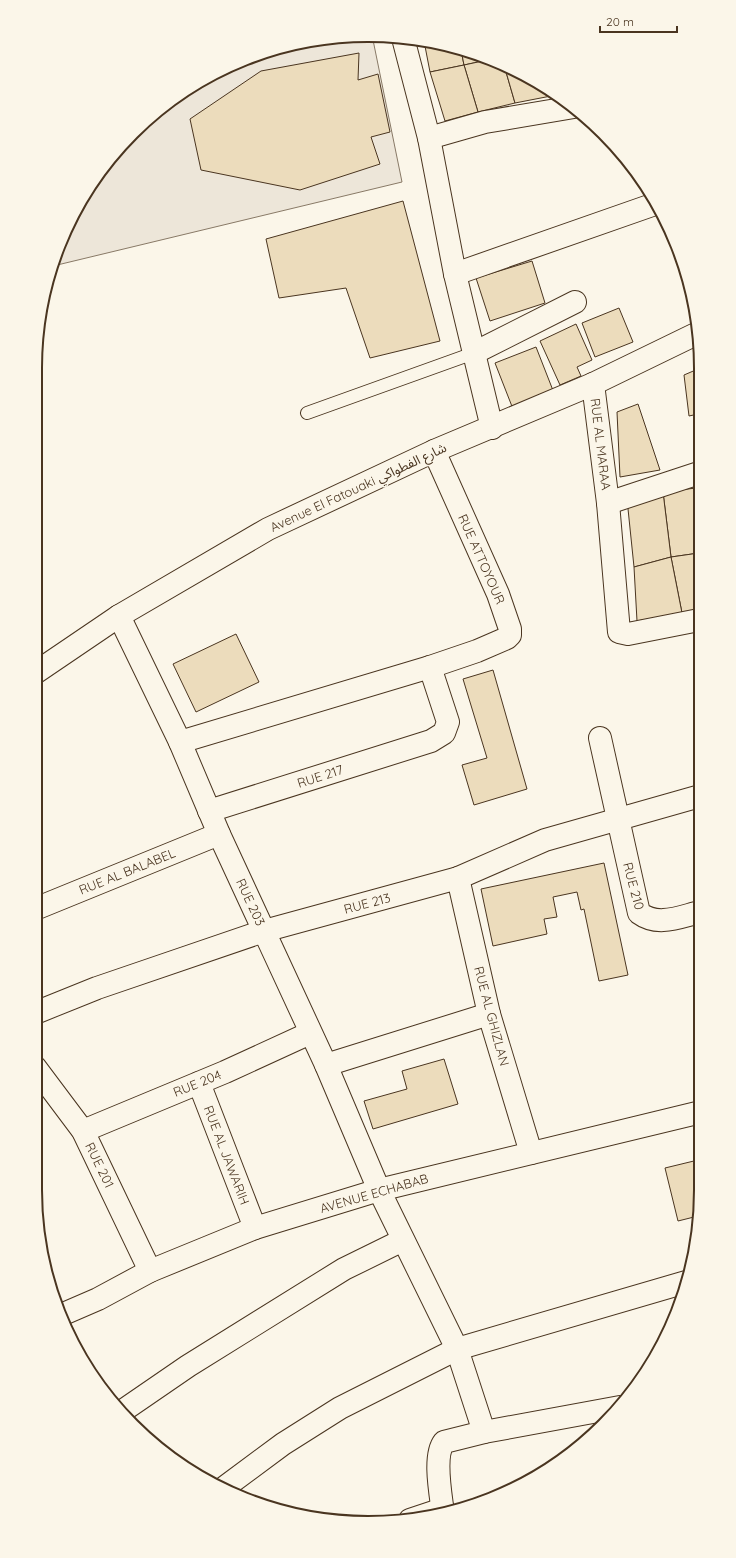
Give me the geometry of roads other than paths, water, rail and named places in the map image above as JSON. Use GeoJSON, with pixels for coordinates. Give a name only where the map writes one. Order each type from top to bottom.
{"type":"FeatureCollection","features":[{"type":"Feature","properties":{"kind":"street"},"geometry":{"type":"LineString","coordinates":[[405,44],[429,138],[455,274],[492,428]]}},
{"type":"Feature","properties":{"kind":"street"},"geometry":{"type":"LineString","coordinates":[[429,138],[485,122],[565,108]]}},
{"type":"Feature","properties":{"kind":"street"},"geometry":{"type":"LineString","coordinates":[[455,274],[650,206]]}},
{"type":"Feature","properties":{"kind":"street"},"geometry":{"type":"LineString","coordinates":[[474,354],[575,302]]}},
{"type":"Feature","properties":{"kind":"street","name":"Avenue El Fatouaki شارع الفطواكي"},"geometry":{"type":"LineString","coordinates":[[42,668],[119,616],[268,529],[434,451],[492,428],[593,384],[692,336]]}},
{"type":"Feature","properties":{"kind":"street","name":"RUE AL MARAA"},"geometry":{"type":"LineString","coordinates":[[593,384],[608,503],[618,632],[628,634],[694,621]]}},
{"type":"Feature","properties":{"kind":"street","name":"RUE ATTOYOUR"},"geometry":{"type":"LineString","coordinates":[[180,742],[430,667],[477,651],[507,638],[510,635],[510,629],[498,594],[434,451]]}},
{"type":"Feature","properties":{"kind":"street"},"geometry":{"type":"LineString","coordinates":[[608,503],[694,475]]}},
{"type":"Feature","properties":{"kind":"street","name":"RUE 203"},"geometry":{"type":"LineString","coordinates":[[119,616],[180,742],[219,834],[326,1065],[379,1190],[457,1349],[484,1432]]}},
{"type":"Feature","properties":{"kind":"street","name":"RUE 217"},"geometry":{"type":"LineString","coordinates":[[209,811],[431,741],[444,733],[449,725],[430,667]]}},
{"type":"Feature","properties":{"kind":"street"},"geometry":{"type":"LineString","coordinates":[[600,738],[617,821]]}},
{"type":"Feature","properties":{"kind":"street","name":"RUE 213"},"geometry":{"type":"LineString","coordinates":[[42,1010],[97,988],[264,931],[458,878],[545,840],[617,821],[694,798]]}},
{"type":"Feature","properties":{"kind":"street","name":"RUE 210"},"geometry":{"type":"LineString","coordinates":[[617,821],[638,913],[651,920],[658,921],[694,914]]}},
{"type":"Feature","properties":{"kind":"street","name":"RUE AL BALABEL"},"geometry":{"type":"LineString","coordinates":[[42,906],[219,834]]}},
{"type":"Feature","properties":{"kind":"street","name":"RUE AL GHIZLAN"},"geometry":{"type":"LineString","coordinates":[[458,878],[489,1014],[531,1153]]}},
{"type":"Feature","properties":{"kind":"street"},"geometry":{"type":"LineString","coordinates":[[326,1065],[489,1014]]}},
{"type":"Feature","properties":{"kind":"street","name":"RUE 204"},"geometry":{"type":"LineString","coordinates":[[83,1131],[199,1083],[310,1033]]}},
{"type":"Feature","properties":{"kind":"street","name":"RUE 201"},"geometry":{"type":"LineString","coordinates":[[42,1076],[83,1131],[150,1271]]}},
{"type":"Feature","properties":{"kind":"street","name":"RUE AL JAWARIH"},"geometry":{"type":"LineString","coordinates":[[199,1083],[254,1228]]}},
{"type":"Feature","properties":{"kind":"street","name":"AVENUE ECHABAB"},"geometry":{"type":"LineString","coordinates":[[66,1313],[98,1299],[150,1271],[254,1228],[379,1190],[694,1114]]}},
{"type":"Feature","properties":{"kind":"street"},"geometry":{"type":"LineString","coordinates":[[126,1409],[188,1366],[344,1269],[403,1240]]}},
{"type":"Feature","properties":{"kind":"street"},"geometry":{"type":"LineString","coordinates":[[229,1484],[282,1444],[340,1408],[457,1349],[680,1284]]}},
{"type":"Feature","properties":{"kind":"street"},"geometry":{"type":"LineString","coordinates":[[443,1507],[438,1469],[441,1445],[444,1442],[455,1438],[484,1432],[610,1409]]}},
{"type":"Feature","properties":{"kind":"lane"},"geometry":{"type":"LineString","coordinates":[[307,413],[474,354]]}}]}
